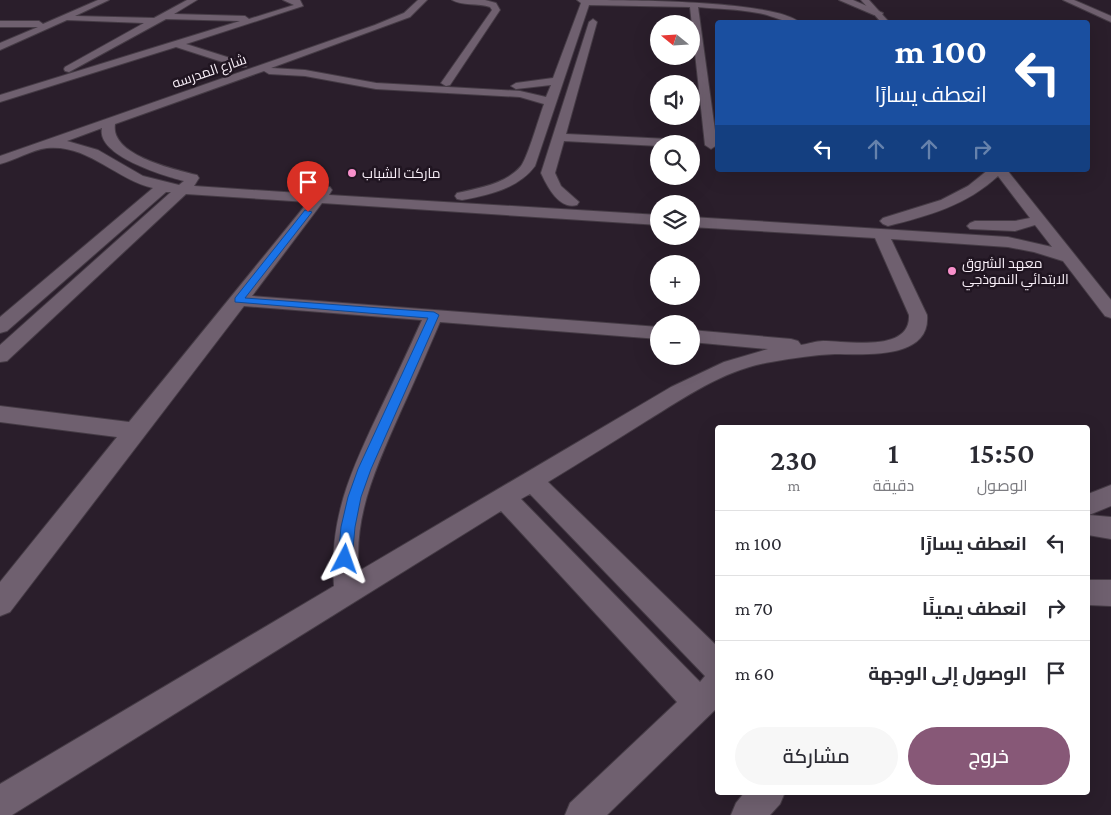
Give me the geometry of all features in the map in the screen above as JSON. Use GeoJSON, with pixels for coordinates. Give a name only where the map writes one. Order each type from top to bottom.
{"type":"FeatureCollection","features":[{"type":"Feature","properties":{"kind":"street"},"geometry":{"type":"LineString","coordinates":[[0,41],[93,0]]}},
{"type":"Feature","properties":{"kind":"street"},"geometry":{"type":"LineString","coordinates":[[0,47],[105,0]]}},
{"type":"Feature","properties":{"kind":"street"},"geometry":{"type":"LineString","coordinates":[[27,91],[192,0]]}},
{"type":"Feature","properties":{"kind":"street"},"geometry":{"type":"LineString","coordinates":[[0,99],[299,6],[298,2],[287,0]]}},
{"type":"Feature","properties":{"kind":"street","name":"شارع المدرسه"},"geometry":{"type":"LineString","coordinates":[[0,160],[43,145],[105,117],[246,69],[316,50],[390,23],[412,11],[423,0]]}},
{"type":"Feature","properties":{"kind":"street"},"geometry":{"type":"LineString","coordinates":[[446,83],[496,10],[493,5],[487,3],[456,0]]}},
{"type":"Feature","properties":{"kind":"street"},"geometry":{"type":"LineString","coordinates":[[844,0],[878,13]]}},
{"type":"Feature","properties":{"kind":"street"},"geometry":{"type":"LineString","coordinates":[[865,0],[883,20]]}},
{"type":"Feature","properties":{"kind":"street"},"geometry":{"type":"LineString","coordinates":[[1067,0],[1111,19]]}},
{"type":"Feature","properties":{"kind":"street"},"geometry":{"type":"LineString","coordinates":[[462,196],[489,190],[510,181],[521,174],[528,166],[584,1],[768,11],[792,20]]}},
{"type":"Feature","properties":{"kind":"street"},"geometry":{"type":"LineString","coordinates":[[572,202],[558,192],[550,181],[548,173],[599,1]]}},
{"type":"Feature","properties":{"kind":"street","name":"شارع المدرسه"},"geometry":{"type":"LineString","coordinates":[[246,69],[281,51],[367,22],[387,14],[398,6]]}},
{"type":"Feature","properties":{"kind":"street"},"geometry":{"type":"LineString","coordinates":[[694,6],[714,145],[700,144]]}},
{"type":"Feature","properties":{"kind":"street"},"geometry":{"type":"LineString","coordinates":[[64,18],[262,19]]}},
{"type":"Feature","properties":{"kind":"street"},"geometry":{"type":"LineString","coordinates":[[2,24],[40,24]]}},
{"type":"Feature","properties":{"kind":"street"},"geometry":{"type":"LineString","coordinates":[[2,24],[26,30]]}},
{"type":"Feature","properties":{"kind":"street"},"geometry":{"type":"LineString","coordinates":[[178,45],[246,69],[292,71],[376,86],[520,94],[551,102]]}},
{"type":"Feature","properties":{"kind":"street"},"geometry":{"type":"LineString","coordinates":[[316,50],[312,58],[314,62],[329,68],[379,79],[513,86],[558,80]]}},
{"type":"Feature","properties":{"kind":"street"},"geometry":{"type":"LineString","coordinates":[[281,51],[297,56]]}},
{"type":"Feature","properties":{"kind":"street"},"geometry":{"type":"LineString","coordinates":[[105,117],[105,132],[121,150],[189,184]]}},
{"type":"Feature","properties":{"kind":"street"},"geometry":{"type":"LineString","coordinates":[[558,137],[650,142]]}},
{"type":"Feature","properties":{"kind":"street"},"geometry":{"type":"LineString","coordinates":[[43,145],[64,143],[79,146],[138,179],[163,187],[189,184],[650,219]]}},
{"type":"Feature","properties":{"kind":"street"},"geometry":{"type":"LineString","coordinates":[[532,158],[539,160],[552,159]]}},
{"type":"Feature","properties":{"kind":"street"},"geometry":{"type":"LineString","coordinates":[[884,228],[949,202],[973,189],[994,172]]}},
{"type":"Feature","properties":{"kind":"street"},"geometry":{"type":"LineString","coordinates":[[1002,172],[1111,312]]}},
{"type":"Feature","properties":{"kind":"street"},"geometry":{"type":"LineString","coordinates":[[0,356],[189,184]]}},
{"type":"Feature","properties":{"kind":"street"},"geometry":{"type":"LineString","coordinates":[[0,327],[163,187]]}},
{"type":"Feature","properties":{"kind":"street"},"geometry":{"type":"LineString","coordinates":[[323,193],[462,196],[650,206]]}},
{"type":"Feature","properties":{"kind":"street"},"geometry":{"type":"LineString","coordinates":[[0,603],[323,193]]}},
{"type":"Feature","properties":{"kind":"street"},"geometry":{"type":"LineString","coordinates":[[700,210],[1008,242],[1038,248],[1069,258]]}},
{"type":"Feature","properties":{"kind":"street"},"geometry":{"type":"LineString","coordinates":[[700,222],[884,228],[1000,227],[1039,220]]}},
{"type":"Feature","properties":{"kind":"street"},"geometry":{"type":"LineString","coordinates":[[700,337],[835,348],[884,348],[901,343],[913,336],[918,326],[918,315],[884,228]]}},
{"type":"Feature","properties":{"kind":"street"},"geometry":{"type":"LineString","coordinates":[[238,300],[650,332]]}},
{"type":"Feature","properties":{"kind":"street"},"geometry":{"type":"LineString","coordinates":[[348,592],[345,559],[348,527],[354,497],[364,469],[434,315]]}},
{"type":"Feature","properties":{"kind":"street"},"geometry":{"type":"LineString","coordinates":[[0,803],[678,392],[725,368],[751,360],[778,354],[835,348]]}},
{"type":"Feature","properties":{"kind":"street"},"geometry":{"type":"LineString","coordinates":[[0,414],[135,431]]}},
{"type":"Feature","properties":{"kind":"street"},"geometry":{"type":"LineString","coordinates":[[532,481],[715,665]]}},
{"type":"Feature","properties":{"kind":"street"},"geometry":{"type":"LineString","coordinates":[[1090,504],[1111,495]]}},
{"type":"Feature","properties":{"kind":"street"},"geometry":{"type":"LineString","coordinates":[[504,498],[708,694],[582,815]]}},
{"type":"Feature","properties":{"kind":"street"},"geometry":{"type":"LineString","coordinates":[[1090,525],[1111,528]]}},
{"type":"Feature","properties":{"kind":"street"},"geometry":{"type":"LineString","coordinates":[[1090,593],[1111,593]]}},
{"type":"Feature","properties":{"kind":"street"},"geometry":{"type":"LineString","coordinates":[[748,815],[765,795]]}},
{"type":"Feature","properties":{"kind":"place","name":"ماركت الشباب"},"geometry":{"type":"Point","coordinates":[352,173]}},
{"type":"Feature","properties":{"kind":"place","name":"معهد الشروق الابتدائي النموذجي"},"geometry":{"type":"Point","coordinates":[952,271]}},
{"type":"Feature","properties":{"kind":"route"},"geometry":{"type":"LineString","coordinates":[[308,212],[238,300],[434,315],[364,469],[354,497],[348,527],[345,559]]}}]}
